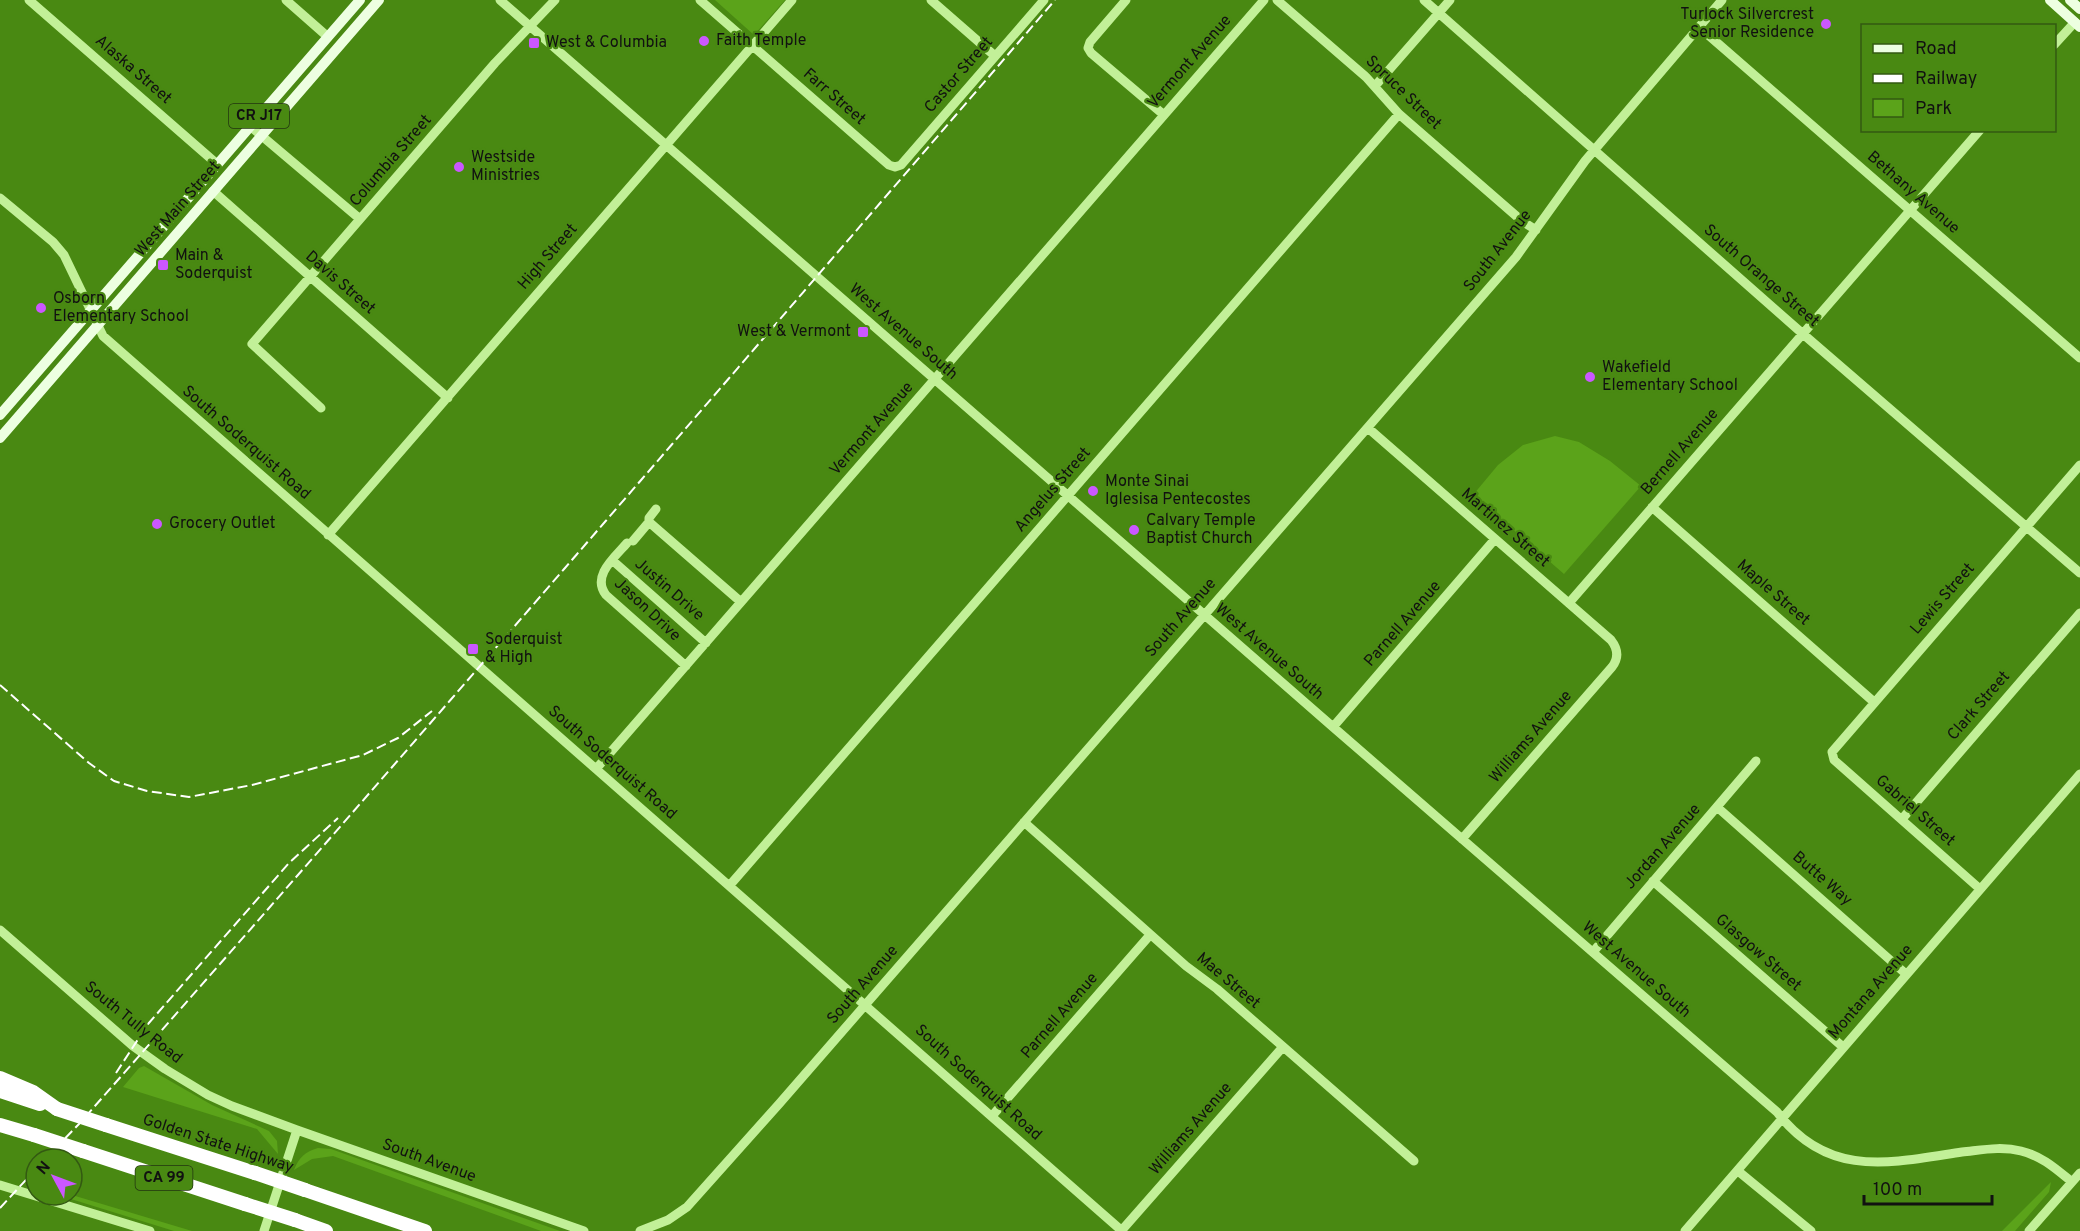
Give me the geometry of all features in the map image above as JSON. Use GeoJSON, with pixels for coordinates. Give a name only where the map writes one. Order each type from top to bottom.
{"type":"FeatureCollection","features":[{"type":"Feature","properties":{"kind":"highway"},"geometry":{"type":"LineString","coordinates":[[0,1078],[33,1092],[57,1109]]}},
{"type":"Feature","properties":{"kind":"highway","name":"Golden State Highway"},"geometry":{"type":"LineString","coordinates":[[0,1091],[255,1173],[425,1231]]}},
{"type":"Feature","properties":{"kind":"highway","name":"CA 99"},"geometry":{"type":"LineString","coordinates":[[0,1125],[326,1231]]}},
{"type":"Feature","properties":{"kind":"main road","name":"West Main Street"},"geometry":{"type":"LineString","coordinates":[[0,415],[360,0]]}},
{"type":"Feature","properties":{"kind":"main road","name":"West Main Street"},"geometry":{"type":"LineString","coordinates":[[0,438],[379,0]]}},
{"type":"Feature","properties":{"kind":"main road"},"geometry":{"type":"LineString","coordinates":[[2050,0],[2078,25]]}},
{"type":"Feature","properties":{"kind":"main road"},"geometry":{"type":"LineString","coordinates":[[2070,0],[2080,9]]}},
{"type":"Feature","properties":{"kind":"street","name":"Alaska Street"},"geometry":{"type":"LineString","coordinates":[[29,0],[217,164]]}},
{"type":"Feature","properties":{"kind":"street"},"geometry":{"type":"LineString","coordinates":[[286,0],[328,37]]}},
{"type":"Feature","properties":{"kind":"street","name":"West Avenue South"},"geometry":{"type":"LineString","coordinates":[[500,0],[1593,952],[1809,1143],[1847,1160],[1884,1163],[1986,1149],[2022,1151],[2043,1160],[2072,1182]]}},
{"type":"Feature","properties":{"kind":"street","name":"Columbia Street"},"geometry":{"type":"LineString","coordinates":[[321,408],[252,344],[495,63],[555,0]]}},
{"type":"Feature","properties":{"kind":"street","name":"Farr Street"},"geometry":{"type":"LineString","coordinates":[[700,0],[895,168]]}},
{"type":"Feature","properties":{"kind":"street","name":"High Street"},"geometry":{"type":"LineString","coordinates":[[328,535],[792,0]]}},
{"type":"Feature","properties":{"kind":"street"},"geometry":{"type":"LineString","coordinates":[[932,0],[995,56]]}},
{"type":"Feature","properties":{"kind":"street","name":"Castor Street"},"geometry":{"type":"LineString","coordinates":[[895,168],[1044,0]]}},
{"type":"Feature","properties":{"kind":"street"},"geometry":{"type":"LineString","coordinates":[[1126,0],[1090,42],[1088,48],[1164,115]]}},
{"type":"Feature","properties":{"kind":"street","name":"Vermont Avenue"},"geometry":{"type":"LineString","coordinates":[[596,769],[1264,0]]}},
{"type":"Feature","properties":{"kind":"street","name":"Spruce Street"},"geometry":{"type":"LineString","coordinates":[[1277,0],[1375,86],[1399,114],[1522,221],[1536,230]]}},
{"type":"Feature","properties":{"kind":"street","name":"South Orange Street"},"geometry":{"type":"LineString","coordinates":[[1424,0],[1803,334],[2080,573]]}},
{"type":"Feature","properties":{"kind":"street"},"geometry":{"type":"LineString","coordinates":[[1375,86],[1450,0]]}},
{"type":"Feature","properties":{"kind":"street","name":"South Avenue"},"geometry":{"type":"LineString","coordinates":[[640,1231],[668,1220],[694,1201],[1516,257],[1594,150],[1722,0]]}},
{"type":"Feature","properties":{"kind":"street"},"geometry":{"type":"LineString","coordinates":[[2056,44],[2078,25]]}},
{"type":"Feature","properties":{"kind":"street","name":"Bethany Avenue"},"geometry":{"type":"LineString","coordinates":[[1699,27],[2080,358]]}},
{"type":"Feature","properties":{"kind":"street","name":"Angelus Street"},"geometry":{"type":"LineString","coordinates":[[730,885],[1399,114]]}},
{"type":"Feature","properties":{"kind":"street"},"geometry":{"type":"LineString","coordinates":[[250,126],[360,219]]}},
{"type":"Feature","properties":{"kind":"street","name":"Bernell Avenue"},"geometry":{"type":"LineString","coordinates":[[1569,603],[1978,132]]}},
{"type":"Feature","properties":{"kind":"street","name":"Davis Street"},"geometry":{"type":"LineString","coordinates":[[213,191],[448,398]]}},
{"type":"Feature","properties":{"kind":"street","name":"South Soderquist Road"},"geometry":{"type":"LineString","coordinates":[[0,198],[64,255],[103,336],[108,341],[1122,1231]]}},
{"type":"Feature","properties":{"kind":"street","name":"Martinez Street"},"geometry":{"type":"LineString","coordinates":[[1368,428],[1611,640],[1617,653]]}},
{"type":"Feature","properties":{"kind":"street","name":"Lewis Street"},"geometry":{"type":"LineString","coordinates":[[1832,755],[1833,749],[2080,465]]}},
{"type":"Feature","properties":{"kind":"street","name":"Maple Street"},"geometry":{"type":"LineString","coordinates":[[1652,507],[1874,702]]}},
{"type":"Feature","properties":{"kind":"street","name":"Jason Drive"},"geometry":{"type":"LineString","coordinates":[[656,509],[649,518],[649,522],[612,560],[601,575],[600,585],[603,592],[686,666]]}},
{"type":"Feature","properties":{"kind":"street"},"geometry":{"type":"LineString","coordinates":[[649,522],[741,602]]}},
{"type":"Feature","properties":{"kind":"street","name":"Parnell Avenue"},"geometry":{"type":"LineString","coordinates":[[1333,727],[1495,539]]}},
{"type":"Feature","properties":{"kind":"street","name":"Justin Drive"},"geometry":{"type":"LineString","coordinates":[[612,560],[706,642]]}},
{"type":"Feature","properties":{"kind":"street","name":"Clark Street"},"geometry":{"type":"LineString","coordinates":[[1902,819],[2080,613]]}},
{"type":"Feature","properties":{"kind":"street","name":"Williams Avenue"},"geometry":{"type":"LineString","coordinates":[[1462,839],[1612,667],[1617,653]]}},
{"type":"Feature","properties":{"kind":"street","name":"Gabriel Street"},"geometry":{"type":"LineString","coordinates":[[1832,755],[1834,760],[1980,889]]}},
{"type":"Feature","properties":{"kind":"street","name":"Jordan Avenue"},"geometry":{"type":"LineString","coordinates":[[1593,952],[1756,761]]}},
{"type":"Feature","properties":{"kind":"street","name":"Montana Avenue"},"geometry":{"type":"LineString","coordinates":[[1685,1231],[2080,774]]}},
{"type":"Feature","properties":{"kind":"street","name":"Butte Way"},"geometry":{"type":"LineString","coordinates":[[1717,807],[1906,974]]}},
{"type":"Feature","properties":{"kind":"street","name":"Mae Street"},"geometry":{"type":"LineString","coordinates":[[1024,822],[1150,934],[1217,989],[1414,1161]]}},
{"type":"Feature","properties":{"kind":"street","name":"Glasgow Street"},"geometry":{"type":"LineString","coordinates":[[1653,881],[1843,1047]]}},
{"type":"Feature","properties":{"kind":"street","name":"South Tully Road"},"geometry":{"type":"LineString","coordinates":[[0,930],[133,1046],[165,1069],[208,1095],[297,1130]]}},
{"type":"Feature","properties":{"kind":"street","name":"Parnell Avenue"},"geometry":{"type":"LineString","coordinates":[[992,1116],[1150,934]]}},
{"type":"Feature","properties":{"kind":"street","name":"Williams Avenue"},"geometry":{"type":"LineString","coordinates":[[1122,1231],[1282,1048]]}},
{"type":"Feature","properties":{"kind":"street"},"geometry":{"type":"LineString","coordinates":[[264,1231],[297,1130]]}},
{"type":"Feature","properties":{"kind":"street","name":"South Avenue"},"geometry":{"type":"LineString","coordinates":[[297,1130],[584,1231]]}},
{"type":"Feature","properties":{"kind":"street"},"geometry":{"type":"LineString","coordinates":[[1738,1171],[1811,1231]]}},
{"type":"Feature","properties":{"kind":"street"},"geometry":{"type":"LineString","coordinates":[[2029,1231],[2080,1173]]}},
{"type":"Feature","properties":{"kind":"street"},"geometry":{"type":"LineString","coordinates":[[0,1185],[150,1231]]}},
{"type":"Feature","properties":{"kind":"green space"},"geometry":{"type":"Polygon","coordinates":[[[715,0],[785,0],[754,35],[715,0]]]}},
{"type":"Feature","properties":{"kind":"green space"},"geometry":{"type":"Polygon","coordinates":[[[1555,436],[1579,442],[1610,461],[1641,486],[1564,574],[1473,495],[1498,465],[1523,445],[1555,436]]]}},
{"type":"Feature","properties":{"kind":"green space"},"geometry":{"type":"Polygon","coordinates":[[[144,1066],[212,1105],[269,1131],[277,1141],[278,1154],[257,1129],[123,1087],[139,1068],[144,1066]]]}},
{"type":"Feature","properties":{"kind":"green space"},"geometry":{"type":"Polygon","coordinates":[[[318,1148],[331,1149],[560,1231],[541,1231],[333,1156],[312,1159],[294,1170],[303,1156],[318,1148]]]}},
{"type":"Feature","properties":{"kind":"green space"},"geometry":{"type":"Polygon","coordinates":[[[2051,1182],[2049,1192],[2015,1231],[2002,1231],[2051,1182]]]}},
{"type":"Feature","properties":{"kind":"green space"},"geometry":{"type":"Polygon","coordinates":[[[84,1199],[192,1231],[174,1231],[84,1203],[84,1199]]]}},
{"type":"Feature","properties":{"kind":"railway"},"geometry":{"type":"LineString","coordinates":[[57,1147],[569,564],[1055,0]]}},
{"type":"Feature","properties":{"kind":"railway"},"geometry":{"type":"LineString","coordinates":[[0,685],[89,763],[114,781],[147,791],[189,797],[252,785],[363,755],[398,738],[432,711]]}},
{"type":"Feature","properties":{"kind":"railway"},"geometry":{"type":"LineString","coordinates":[[116,1073],[148,1024],[289,863],[338,818]]}},
{"type":"Feature","properties":{"kind":"railway"},"geometry":{"type":"LineString","coordinates":[[0,1208],[24,1182]]}},
{"type":"Feature","properties":{"kind":"place","name":"Turlock Silvercrest Senior Residence"},"geometry":{"type":"Point","coordinates":[1826,24]}},
{"type":"Feature","properties":{"kind":"place","name":"Faith Temple"},"geometry":{"type":"Point","coordinates":[704,41]}},
{"type":"Feature","properties":{"kind":"place","name":"West & Columbia"},"geometry":{"type":"Point","coordinates":[534,43]}},
{"type":"Feature","properties":{"kind":"place","name":"Westside Ministries"},"geometry":{"type":"Point","coordinates":[459,167]}},
{"type":"Feature","properties":{"kind":"place","name":"Main & Soderquist"},"geometry":{"type":"Point","coordinates":[163,265]}},
{"type":"Feature","properties":{"kind":"place","name":"Osborn Elementary School"},"geometry":{"type":"Point","coordinates":[41,308]}},
{"type":"Feature","properties":{"kind":"place","name":"West & Vermont"},"geometry":{"type":"Point","coordinates":[863,332]}},
{"type":"Feature","properties":{"kind":"place","name":"Wakefield Elementary School"},"geometry":{"type":"Point","coordinates":[1590,377]}},
{"type":"Feature","properties":{"kind":"place","name":"Monte Sinai Iglesisa Pentecostes"},"geometry":{"type":"Point","coordinates":[1093,491]}},
{"type":"Feature","properties":{"kind":"place","name":"Grocery Outlet"},"geometry":{"type":"Point","coordinates":[157,524]}},
{"type":"Feature","properties":{"kind":"place","name":"Calvary Temple Baptist Church"},"geometry":{"type":"Point","coordinates":[1134,530]}},
{"type":"Feature","properties":{"kind":"place","name":"Soderquist & High"},"geometry":{"type":"Point","coordinates":[473,649]}}]}
